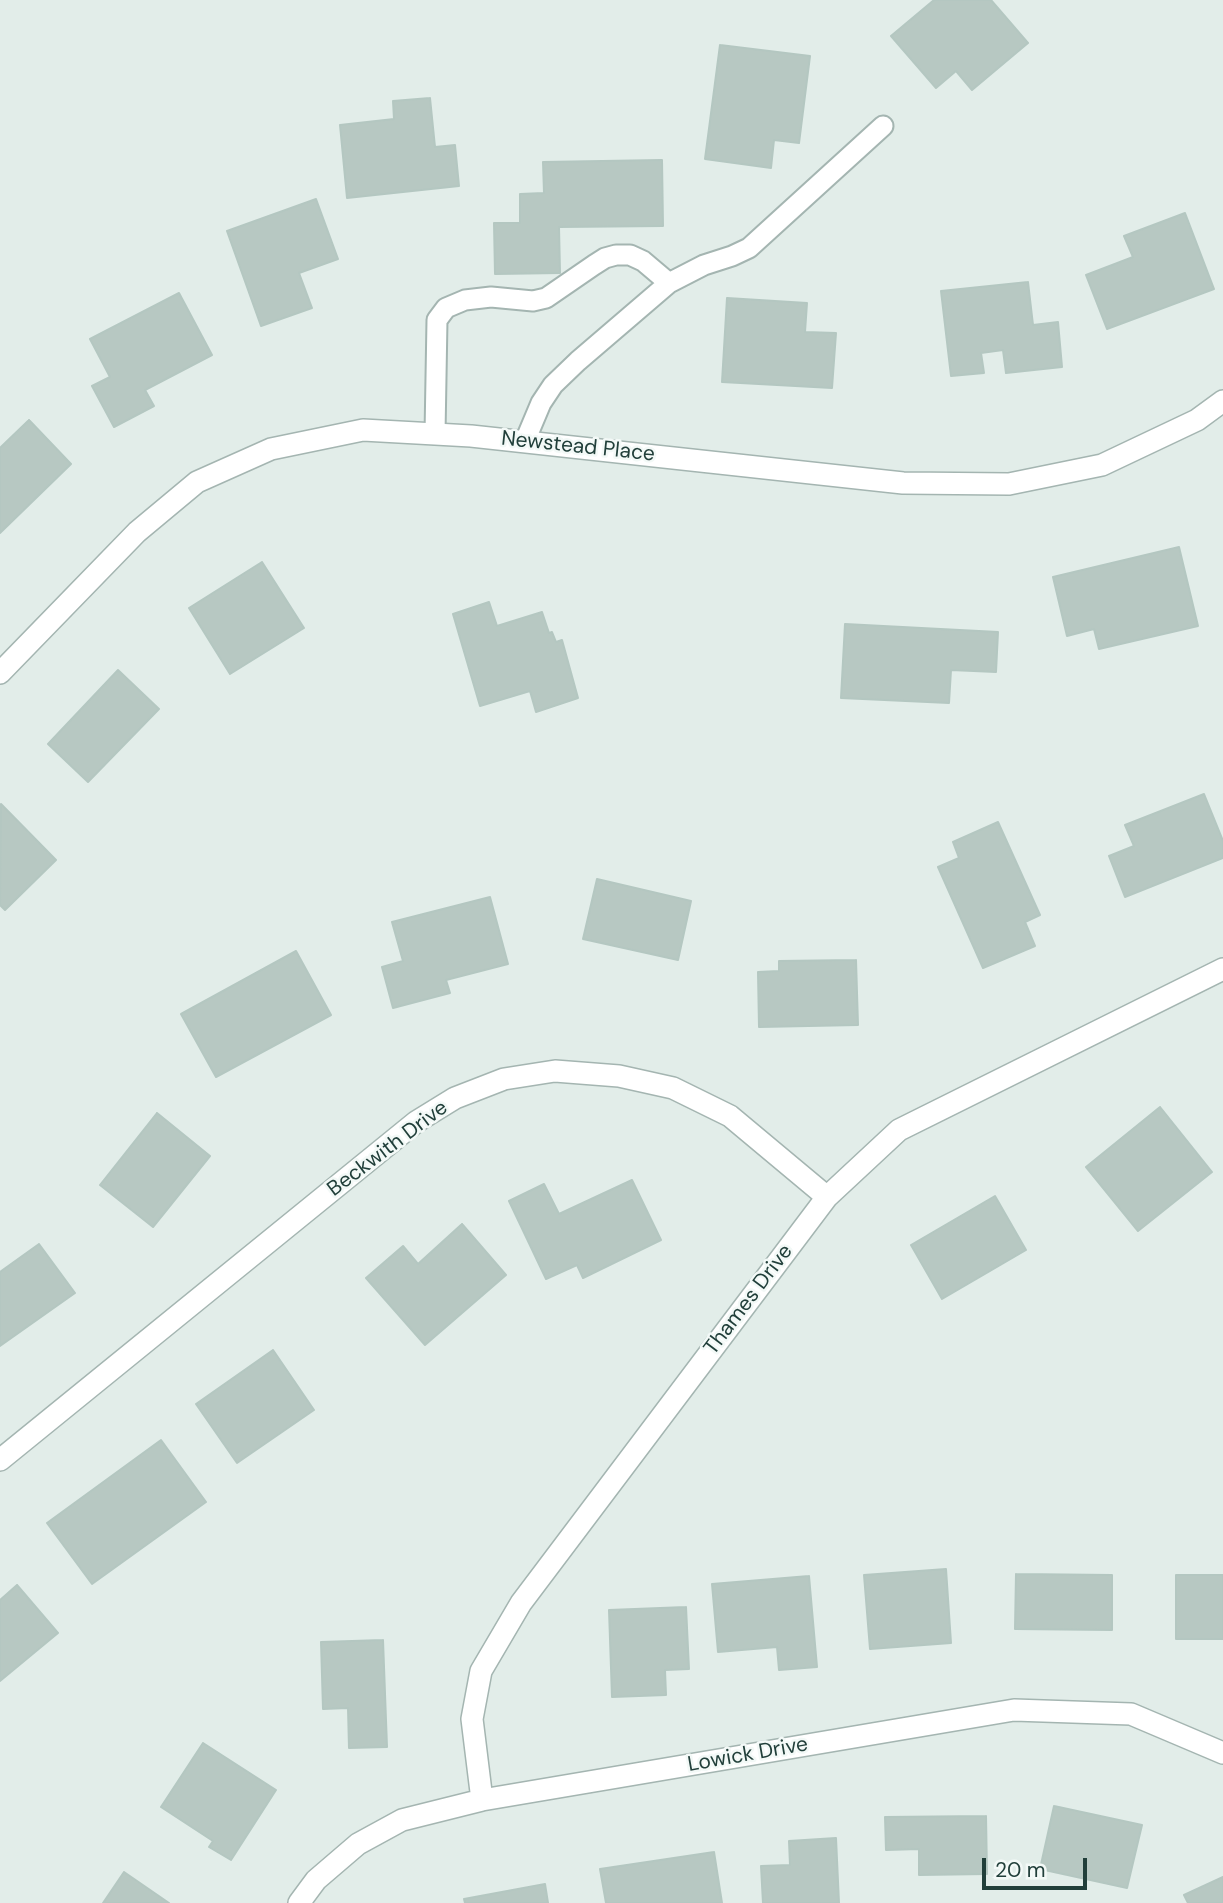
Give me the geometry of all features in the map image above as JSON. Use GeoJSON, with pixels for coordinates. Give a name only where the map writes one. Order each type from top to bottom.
{"type":"FeatureCollection","features":[{"type":"Feature","properties":{"kind":"street","name":"Newstead Place"},"geometry":{"type":"LineString","coordinates":[[0,673],[137,532],[197,482],[271,449],[363,430],[526,441],[903,483],[1009,484],[1102,465],[1196,420],[1223,401]]}},
{"type":"Feature","properties":{"kind":"street","name":"Thames Drive"},"geometry":{"type":"LineString","coordinates":[[482,1800],[472,1719],[481,1671],[521,1603],[827,1197],[899,1130],[1223,969]]}},
{"type":"Feature","properties":{"kind":"street","name":"Beckwith Drive"},"geometry":{"type":"LineString","coordinates":[[0,1460],[416,1122],[455,1098],[505,1079],[555,1071],[619,1076],[673,1088],[730,1116],[827,1197]]}},
{"type":"Feature","properties":{"kind":"street","name":"Lowick Drive"},"geometry":{"type":"LineString","coordinates":[[299,1903],[316,1880],[358,1844],[402,1820],[482,1800],[1014,1710],[1131,1714],[1223,1753]]}},
{"type":"Feature","properties":{"kind":"lane"},"geometry":{"type":"LineString","coordinates":[[526,441],[541,404],[553,385],[669,283],[704,265],[749,248],[883,126]]}},
{"type":"Feature","properties":{"kind":"lane"},"geometry":{"type":"LineString","coordinates":[[435,434],[437,320],[446,308],[465,300],[491,297],[533,301],[546,298],[605,258],[616,255],[630,255],[643,261],[669,283]]}},
{"type":"Feature","properties":{"kind":"building"},"geometry":{"type":"Polygon","coordinates":[[[934,0],[991,0],[1028,43],[972,90],[956,71],[936,88],[891,36],[934,0]]]}},
{"type":"Feature","properties":{"kind":"building"},"geometry":{"type":"Polygon","coordinates":[[[720,45],[810,56],[799,143],[774,140],[771,168],[705,159],[720,45]]]}},
{"type":"Feature","properties":{"kind":"building"},"geometry":{"type":"Polygon","coordinates":[[[430,98],[435,147],[455,145],[459,186],[347,198],[340,125],[394,119],[393,101],[430,98]]]}},
{"type":"Feature","properties":{"kind":"building"},"geometry":{"type":"Polygon","coordinates":[[[662,160],[663,226],[559,227],[560,273],[495,274],[494,223],[520,223],[520,194],[544,193],[543,162],[662,160]]]}},
{"type":"Feature","properties":{"kind":"building"},"geometry":{"type":"Polygon","coordinates":[[[316,199],[338,259],[299,273],[312,308],[261,326],[227,231],[316,199]]]}},
{"type":"Feature","properties":{"kind":"building"},"geometry":{"type":"Polygon","coordinates":[[[1185,213],[1214,289],[1107,329],[1086,275],[1133,257],[1124,236],[1185,213]]]}},
{"type":"Feature","properties":{"kind":"building"},"geometry":{"type":"Polygon","coordinates":[[[1028,282],[1033,325],[1058,322],[1062,367],[1006,373],[1003,350],[981,353],[984,373],[951,376],[941,291],[1028,282]]]}},
{"type":"Feature","properties":{"kind":"building"},"geometry":{"type":"Polygon","coordinates":[[[179,293],[212,355],[145,390],[154,406],[114,427],[92,386],[110,377],[90,339],[179,293]]]}},
{"type":"Feature","properties":{"kind":"building"},"geometry":{"type":"Polygon","coordinates":[[[727,298],[807,303],[805,332],[836,333],[832,388],[722,382],[727,298]]]}},
{"type":"Feature","properties":{"kind":"building"},"geometry":{"type":"Polygon","coordinates":[[[29,420],[71,464],[0,533],[0,448],[29,420]]]}},
{"type":"Feature","properties":{"kind":"building"},"geometry":{"type":"Polygon","coordinates":[[[1179,547],[1198,626],[1099,649],[1094,629],[1067,636],[1053,577],[1179,547]]]}},
{"type":"Feature","properties":{"kind":"building"},"geometry":{"type":"Polygon","coordinates":[[[262,562],[304,628],[230,674],[189,608],[262,562]]]}},
{"type":"Feature","properties":{"kind":"building"},"geometry":{"type":"Polygon","coordinates":[[[489,602],[497,626],[542,612],[549,633],[552,632],[556,642],[562,640],[578,698],[536,712],[530,691],[480,706],[453,614],[489,602]]]}},
{"type":"Feature","properties":{"kind":"building"},"geometry":{"type":"Polygon","coordinates":[[[845,624],[998,632],[996,672],[951,670],[949,703],[841,698],[845,624]]]}},
{"type":"Feature","properties":{"kind":"building"},"geometry":{"type":"Polygon","coordinates":[[[118,670],[159,709],[88,782],[48,744],[118,670]]]}},
{"type":"Feature","properties":{"kind":"building"},"geometry":{"type":"Polygon","coordinates":[[[1204,794],[1223,841],[1223,858],[1125,897],[1109,856],[1134,846],[1125,825],[1204,794]]]}},
{"type":"Feature","properties":{"kind":"building"},"geometry":{"type":"Polygon","coordinates":[[[1,804],[56,860],[5,910],[0,905],[1,804]]]}},
{"type":"Feature","properties":{"kind":"building"},"geometry":{"type":"Polygon","coordinates":[[[998,822],[1040,915],[1025,922],[1035,946],[983,968],[938,867],[959,858],[953,842],[998,822]]]}},
{"type":"Feature","properties":{"kind":"building"},"geometry":{"type":"Polygon","coordinates":[[[597,879],[691,901],[678,960],[583,939],[597,879]]]}},
{"type":"Feature","properties":{"kind":"building"},"geometry":{"type":"Polygon","coordinates":[[[490,897],[508,964],[446,980],[450,993],[393,1008],[382,967],[403,961],[392,922],[490,897]]]}},
{"type":"Feature","properties":{"kind":"building"},"geometry":{"type":"Polygon","coordinates":[[[296,951],[331,1015],[216,1077],[181,1014],[296,951]]]}},
{"type":"Feature","properties":{"kind":"building"},"geometry":{"type":"Polygon","coordinates":[[[856,960],[858,1025],[759,1027],[758,972],[779,971],[779,961],[856,960]]]}},
{"type":"Feature","properties":{"kind":"building"},"geometry":{"type":"Polygon","coordinates":[[[1160,1107],[1212,1172],[1138,1231],[1086,1167],[1160,1107]]]}},
{"type":"Feature","properties":{"kind":"building"},"geometry":{"type":"Polygon","coordinates":[[[157,1113],[210,1156],[153,1227],[100,1185],[157,1113]]]}},
{"type":"Feature","properties":{"kind":"building"},"geometry":{"type":"Polygon","coordinates":[[[632,1180],[661,1240],[583,1278],[577,1265],[546,1279],[509,1201],[544,1184],[559,1214],[632,1180]]]}},
{"type":"Feature","properties":{"kind":"building"},"geometry":{"type":"Polygon","coordinates":[[[995,1196],[1026,1250],[942,1299],[911,1245],[995,1196]]]}},
{"type":"Feature","properties":{"kind":"building"},"geometry":{"type":"Polygon","coordinates":[[[462,1224],[506,1275],[425,1345],[366,1278],[403,1246],[418,1264],[462,1224]]]}},
{"type":"Feature","properties":{"kind":"building"},"geometry":{"type":"Polygon","coordinates":[[[39,1244],[75,1293],[0,1346],[0,1272],[39,1244]]]}},
{"type":"Feature","properties":{"kind":"building"},"geometry":{"type":"Polygon","coordinates":[[[273,1350],[314,1410],[237,1463],[196,1404],[273,1350]]]}},
{"type":"Feature","properties":{"kind":"building"},"geometry":{"type":"Polygon","coordinates":[[[161,1440],[206,1502],[92,1584],[47,1523],[161,1440]]]}},
{"type":"Feature","properties":{"kind":"building"},"geometry":{"type":"Polygon","coordinates":[[[946,1569],[951,1643],[870,1649],[864,1575],[946,1569]]]}},
{"type":"Feature","properties":{"kind":"building"},"geometry":{"type":"Polygon","coordinates":[[[1016,1574],[1112,1575],[1112,1630],[1015,1629],[1016,1574]]]}},
{"type":"Feature","properties":{"kind":"building"},"geometry":{"type":"Polygon","coordinates":[[[1176,1575],[1223,1575],[1223,1639],[1176,1639],[1176,1575]]]}},
{"type":"Feature","properties":{"kind":"building"},"geometry":{"type":"Polygon","coordinates":[[[809,1576],[817,1667],[779,1670],[777,1647],[718,1652],[712,1584],[809,1576]]]}},
{"type":"Feature","properties":{"kind":"building"},"geometry":{"type":"Polygon","coordinates":[[[17,1585],[58,1633],[0,1681],[0,1600],[17,1585]]]}},
{"type":"Feature","properties":{"kind":"building"},"geometry":{"type":"Polygon","coordinates":[[[686,1607],[689,1669],[665,1670],[666,1695],[612,1697],[609,1610],[686,1607]]]}},
{"type":"Feature","properties":{"kind":"building"},"geometry":{"type":"Polygon","coordinates":[[[383,1640],[387,1747],[349,1748],[348,1708],[323,1709],[321,1642],[383,1640]]]}},
{"type":"Feature","properties":{"kind":"building"},"geometry":{"type":"Polygon","coordinates":[[[203,1743],[276,1790],[231,1860],[209,1847],[213,1841],[161,1807],[203,1743]]]}},
{"type":"Feature","properties":{"kind":"building"},"geometry":{"type":"Polygon","coordinates":[[[1054,1806],[1142,1825],[1127,1888],[1040,1869],[1054,1806]]]}},
{"type":"Feature","properties":{"kind":"building"},"geometry":{"type":"Polygon","coordinates":[[[986,1816],[987,1874],[919,1875],[919,1849],[886,1850],[885,1817],[986,1816]]]}},
{"type":"Feature","properties":{"kind":"building"},"geometry":{"type":"Polygon","coordinates":[[[836,1838],[839,1903],[763,1903],[761,1866],[790,1865],[789,1841],[836,1838]]]}},
{"type":"Feature","properties":{"kind":"building"},"geometry":{"type":"Polygon","coordinates":[[[714,1852],[722,1903],[606,1903],[600,1869],[714,1852]]]}},
{"type":"Feature","properties":{"kind":"building"},"geometry":{"type":"Polygon","coordinates":[[[124,1872],[169,1903],[103,1903],[124,1872]]]}},
{"type":"Feature","properties":{"kind":"building"},"geometry":{"type":"Polygon","coordinates":[[[1223,1877],[1223,1903],[1188,1903],[1184,1895],[1223,1877]]]}},
{"type":"Feature","properties":{"kind":"building"},"geometry":{"type":"Polygon","coordinates":[[[545,1884],[548,1903],[465,1903],[464,1899],[545,1884]]]}}]}
